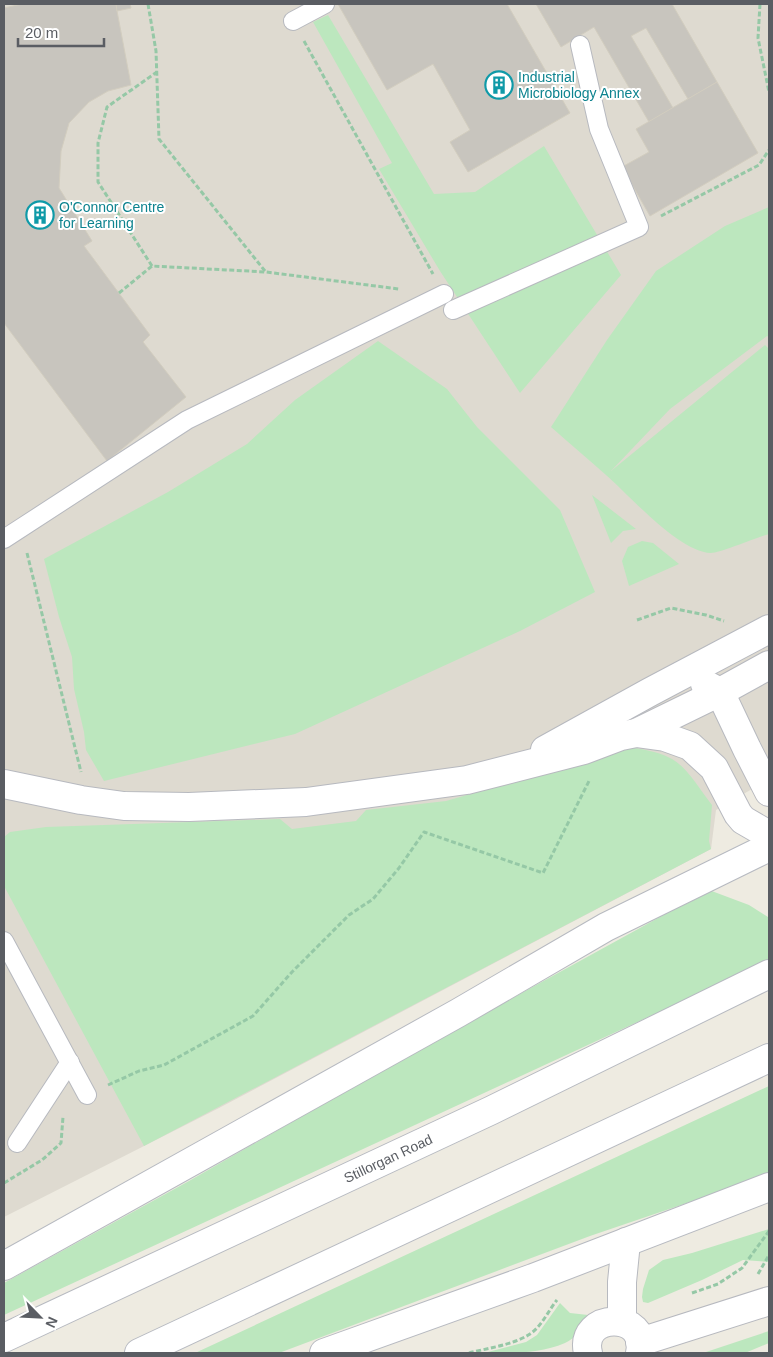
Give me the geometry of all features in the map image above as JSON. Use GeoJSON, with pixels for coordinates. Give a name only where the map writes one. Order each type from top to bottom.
{"type":"FeatureCollection","features":[{"type":"Feature","properties":{"kind":"main road"},"geometry":{"type":"LineString","coordinates":[[511,769],[769,629]]}},
{"type":"Feature","properties":{"kind":"main road"},"geometry":{"type":"LineString","coordinates":[[4,784],[81,800],[124,806],[189,807],[306,802],[467,780],[584,750],[621,736],[636,733],[720,692],[769,665]]}},
{"type":"Feature","properties":{"kind":"main road"},"geometry":{"type":"LineString","coordinates":[[686,673],[720,692],[769,792]]}},
{"type":"Feature","properties":{"kind":"main road"},"geometry":{"type":"LineString","coordinates":[[636,733],[665,737],[690,746],[714,768],[743,820],[769,835]]}},
{"type":"Feature","properties":{"kind":"main road"},"geometry":{"type":"LineString","coordinates":[[4,764],[4,777]]}},
{"type":"Feature","properties":{"kind":"main road"},"geometry":{"type":"LineString","coordinates":[[4,1266],[458,1013],[606,927],[769,847]]}},
{"type":"Feature","properties":{"kind":"main road","name":"Stillorgan Road"},"geometry":{"type":"LineString","coordinates":[[4,1338],[492,1110],[769,974]]}},
{"type":"Feature","properties":{"kind":"main road"},"geometry":{"type":"LineString","coordinates":[[139,1353],[769,1058]]}},
{"type":"Feature","properties":{"kind":"main road"},"geometry":{"type":"LineString","coordinates":[[324,1353],[436,1311],[533,1278],[769,1187]]}},
{"type":"Feature","properties":{"kind":"main road"},"geometry":{"type":"LineString","coordinates":[[622,1322],[622,1282],[626,1242]]}},
{"type":"Feature","properties":{"kind":"main road"},"geometry":{"type":"LineString","coordinates":[[588,1353],[588,1340],[592,1332],[605,1322],[614,1320],[632,1327],[637,1334],[640,1348],[762,1291]]}},
{"type":"Feature","properties":{"kind":"lane"},"geometry":{"type":"LineString","coordinates":[[293,21],[325,4]]}},
{"type":"Feature","properties":{"kind":"lane"},"geometry":{"type":"LineString","coordinates":[[453,310],[639,227],[599,129],[580,45]]}},
{"type":"Feature","properties":{"kind":"lane"},"geometry":{"type":"LineString","coordinates":[[4,539],[187,420],[444,294]]}},
{"type":"Feature","properties":{"kind":"lane"},"geometry":{"type":"LineString","coordinates":[[4,941],[87,1095]]}},
{"type":"Feature","properties":{"kind":"lane"},"geometry":{"type":"LineString","coordinates":[[17,1143],[70,1062]]}},
{"type":"Feature","properties":{"kind":"path"},"geometry":{"type":"LineString","coordinates":[[148,4],[156,50],[159,139],[266,272]]}},
{"type":"Feature","properties":{"kind":"path"},"geometry":{"type":"LineString","coordinates":[[760,4],[758,38],[769,92]]}},
{"type":"Feature","properties":{"kind":"path"},"geometry":{"type":"LineString","coordinates":[[293,21],[444,294]]}},
{"type":"Feature","properties":{"kind":"path"},"geometry":{"type":"LineString","coordinates":[[152,266],[98,182],[98,143],[107,107],[157,72]]}},
{"type":"Feature","properties":{"kind":"path"},"geometry":{"type":"LineString","coordinates":[[639,227],[759,165],[769,150]]}},
{"type":"Feature","properties":{"kind":"path"},"geometry":{"type":"LineString","coordinates":[[119,293],[152,266],[266,272],[444,294]]}},
{"type":"Feature","properties":{"kind":"path"},"geometry":{"type":"LineString","coordinates":[[20,528],[81,769],[81,800]]}},
{"type":"Feature","properties":{"kind":"path"},"geometry":{"type":"LineString","coordinates":[[637,620],[671,608],[706,615],[731,624]]}},
{"type":"Feature","properties":{"kind":"path"},"geometry":{"type":"LineString","coordinates":[[4,1183],[42,1160],[61,1143],[64,1114],[73,1103],[130,1074],[164,1065],[253,1016],[292,972],[349,915],[373,898],[399,868],[424,832],[543,874],[592,774]]}},
{"type":"Feature","properties":{"kind":"path"},"geometry":{"type":"LineString","coordinates":[[687,1295],[718,1284],[742,1268],[769,1230]]}},
{"type":"Feature","properties":{"kind":"path"},"geometry":{"type":"LineString","coordinates":[[762,1291],[769,1255]]}},
{"type":"Feature","properties":{"kind":"path"},"geometry":{"type":"LineString","coordinates":[[469,1353],[513,1341],[530,1334],[543,1321],[556,1302]]}},
{"type":"Feature","properties":{"kind":"shaded area"},"geometry":{"type":"Polygon","coordinates":[[[4,4],[769,4],[769,779],[716,810],[711,849],[219,1108],[4,1217],[4,4]]]}},
{"type":"Feature","properties":{"kind":"green space"},"geometry":{"type":"Polygon","coordinates":[[[328,15],[434,194],[475,192],[544,146],[621,275],[520,393],[440,271],[379,169],[392,163],[313,22],[328,15]]]}},
{"type":"Feature","properties":{"kind":"green space"},"geometry":{"type":"Polygon","coordinates":[[[769,207],[769,337],[767,336],[670,409],[611,471],[765,345],[769,349],[769,534],[711,553],[698,550],[684,543],[656,522],[551,427],[607,340],[656,271],[725,226],[769,207]]]}},
{"type":"Feature","properties":{"kind":"green space"},"geometry":{"type":"Polygon","coordinates":[[[378,341],[447,389],[477,427],[560,510],[595,592],[520,631],[295,734],[104,781],[86,750],[84,732],[74,689],[72,657],[59,617],[44,559],[168,492],[247,444],[295,400],[378,341]]]}},
{"type":"Feature","properties":{"kind":"green space"},"geometry":{"type":"Polygon","coordinates":[[[592,495],[636,529],[623,531],[611,543],[592,495]]]}},
{"type":"Feature","properties":{"kind":"green space"},"geometry":{"type":"Polygon","coordinates":[[[642,541],[653,543],[679,564],[629,586],[622,561],[628,547],[642,541]]]}},
{"type":"Feature","properties":{"kind":"green space"},"geometry":{"type":"Polygon","coordinates":[[[627,747],[665,756],[688,772],[712,805],[709,841],[711,849],[144,1146],[4,886],[4,837],[10,832],[46,827],[280,819],[292,829],[356,821],[366,810],[446,801],[601,757],[627,747]]]}},
{"type":"Feature","properties":{"kind":"green space"},"geometry":{"type":"Polygon","coordinates":[[[709,890],[749,905],[768,917],[769,963],[4,1315],[4,1283],[189,1181],[396,1062],[709,890]]]}},
{"type":"Feature","properties":{"kind":"green space"},"geometry":{"type":"Polygon","coordinates":[[[769,1086],[769,1173],[734,1187],[590,1236],[279,1353],[195,1353],[769,1086]]]}},
{"type":"Feature","properties":{"kind":"green space"},"geometry":{"type":"Polygon","coordinates":[[[769,1229],[769,1262],[743,1260],[648,1303],[643,1302],[643,1289],[649,1270],[663,1260],[769,1229]]]}},
{"type":"Feature","properties":{"kind":"green space"},"geometry":{"type":"Polygon","coordinates":[[[560,1303],[570,1313],[588,1315],[592,1321],[572,1339],[555,1347],[525,1352],[484,1353],[526,1342],[537,1335],[560,1303]]]}},
{"type":"Feature","properties":{"kind":"green space"},"geometry":{"type":"Polygon","coordinates":[[[769,1331],[769,1343],[745,1353],[703,1353],[769,1331]]]}},
{"type":"Feature","properties":{"kind":"building","name":"O'Connor Centre for Learning"},"geometry":{"type":"Polygon","coordinates":[[[22,4],[116,4],[131,85],[108,91],[89,102],[69,123],[61,151],[59,188],[92,241],[84,246],[150,335],[143,342],[186,397],[107,461],[4,323],[4,8],[22,4]]]}},
{"type":"Feature","properties":{"kind":"building"},"geometry":{"type":"Polygon","coordinates":[[[116,4],[130,4],[131,8],[117,11],[116,4]]]}},
{"type":"Feature","properties":{"kind":"building","name":"Industrial Microbiology Annex"},"geometry":{"type":"Polygon","coordinates":[[[338,4],[507,4],[570,113],[468,172],[450,142],[470,130],[433,64],[387,90],[338,4]]]}},
{"type":"Feature","properties":{"kind":"building"},"geometry":{"type":"Polygon","coordinates":[[[536,4],[672,4],[717,82],[688,99],[646,28],[631,36],[673,108],[649,122],[594,27],[561,47],[536,4]]]}},
{"type":"Feature","properties":{"kind":"building"},"geometry":{"type":"Polygon","coordinates":[[[717,82],[758,153],[650,216],[622,167],[649,152],[636,129],[717,82]]]}},
{"type":"Feature","properties":{"kind":"place","name":"Industrial Microbiology Annex"},"geometry":{"type":"Point","coordinates":[499,85]}},
{"type":"Feature","properties":{"kind":"place","name":"O'Connor Centre for Learning"},"geometry":{"type":"Point","coordinates":[40,215]}}]}
